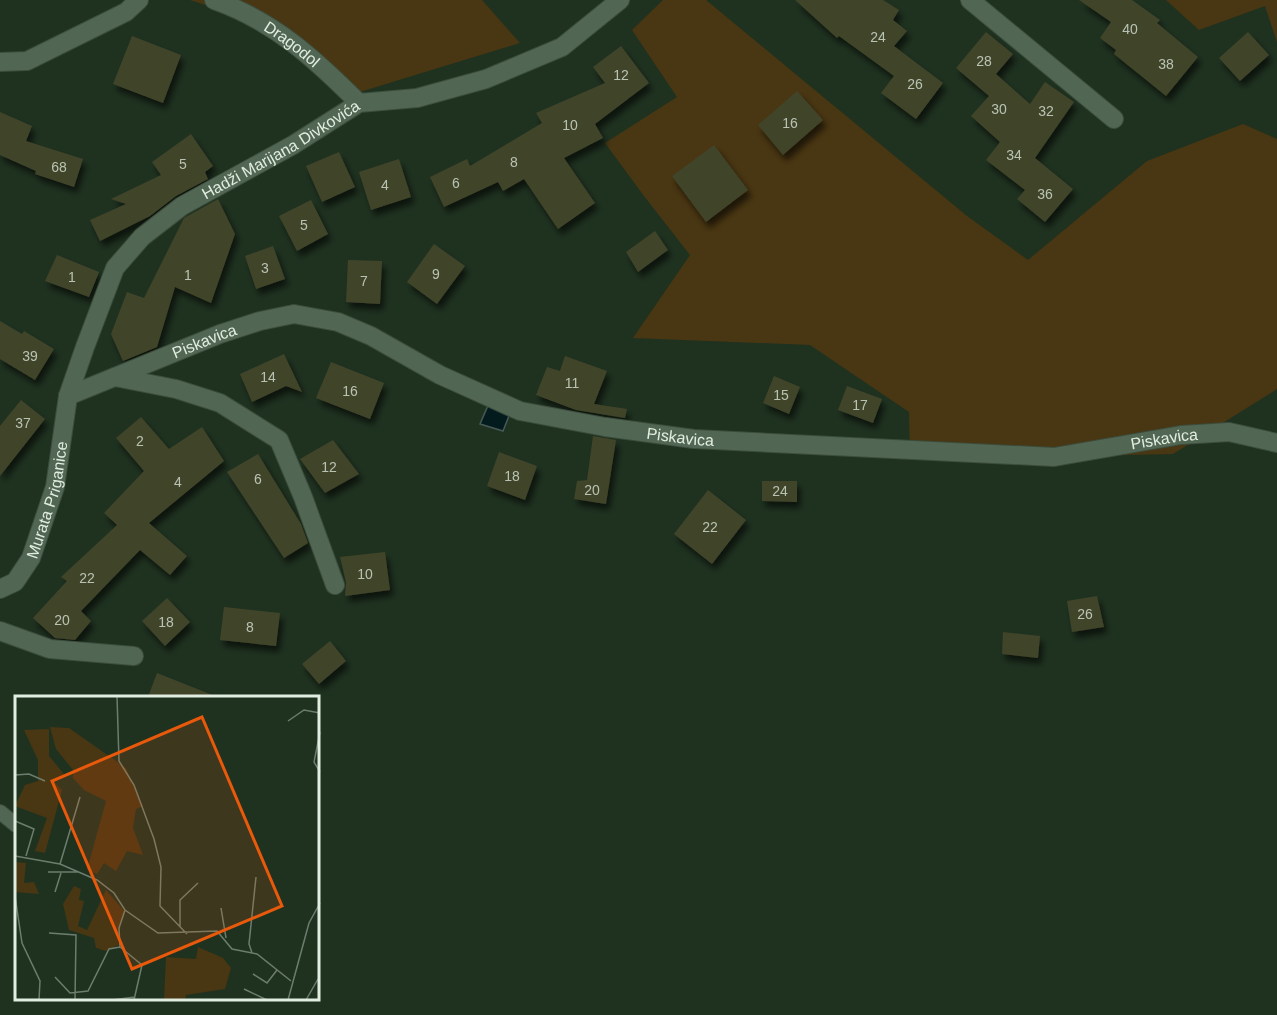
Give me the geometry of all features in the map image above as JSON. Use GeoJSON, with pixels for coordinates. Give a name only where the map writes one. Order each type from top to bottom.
{"type":"FeatureCollection","features":[{"type":"Feature","properties":{"kind":"street"},"geometry":{"type":"LineString","coordinates":[[0,62],[27,61],[126,12],[139,0]]}},
{"type":"Feature","properties":{"kind":"street","name":"Dragodol"},"geometry":{"type":"LineString","coordinates":[[214,0],[243,10],[271,26],[321,65],[359,103]]}},
{"type":"Feature","properties":{"kind":"street","name":"Hadži Marijana Divkovića"},"geometry":{"type":"LineString","coordinates":[[68,396],[115,268],[142,237],[182,206],[293,144],[359,103],[417,98],[486,79],[562,47],[620,0]]}},
{"type":"Feature","properties":{"kind":"street"},"geometry":{"type":"LineString","coordinates":[[970,0],[1114,119]]}},
{"type":"Feature","properties":{"kind":"street","name":"Piskavica"},"geometry":{"type":"LineString","coordinates":[[68,396],[220,334],[260,321],[294,314],[338,322],[371,336],[440,375],[520,411],[605,427],[706,440],[1054,457],[1191,434],[1229,432],[1277,443]]}},
{"type":"Feature","properties":{"kind":"street"},"geometry":{"type":"LineString","coordinates":[[115,377],[176,389],[220,403],[279,441],[303,497],[335,585]]}},
{"type":"Feature","properties":{"kind":"street","name":"Murata Priganice"},"geometry":{"type":"LineString","coordinates":[[0,590],[15,582],[31,558],[55,487],[68,396]]}},
{"type":"Feature","properties":{"kind":"street"},"geometry":{"type":"LineString","coordinates":[[0,631],[50,649],[134,656]]}},
{"type":"Feature","properties":{"kind":"lane"},"geometry":{"type":"LineString","coordinates":[[0,812],[15,824]]}},
{"type":"Feature","properties":{"kind":"shaded area"},"geometry":{"type":"Polygon","coordinates":[[[190,0],[482,0],[520,43],[350,95],[271,26],[190,0]]]}},
{"type":"Feature","properties":{"kind":"shaded area"},"geometry":{"type":"Polygon","coordinates":[[[663,0],[706,0],[967,216],[1028,260],[1147,161],[1243,124],[1277,139],[1277,389],[1173,454],[910,460],[909,412],[810,345],[633,338],[690,255],[605,143],[677,97],[632,30],[663,0]]]}},
{"type":"Feature","properties":{"kind":"shaded area"},"geometry":{"type":"Polygon","coordinates":[[[1166,0],[1277,0],[1277,42],[1265,6],[1199,30],[1166,0]]]}},
{"type":"Feature","properties":{"kind":"water"},"geometry":{"type":"Polygon","coordinates":[[[493,394],[514,403],[503,431],[480,424],[493,394]]]}},
{"type":"Feature","properties":{"kind":"building"},"geometry":{"type":"Polygon","coordinates":[[[795,0],[883,0],[899,10],[893,20],[907,31],[894,46],[943,83],[916,119],[881,93],[894,76],[839,36],[837,38],[795,0]]]}},
{"type":"Feature","properties":{"kind":"building"},"geometry":{"type":"Polygon","coordinates":[[[1079,0],[1132,0],[1160,20],[1157,23],[1198,57],[1166,96],[1114,54],[1116,50],[1100,38],[1111,22],[1079,0]]]}},
{"type":"Feature","properties":{"kind":"building"},"geometry":{"type":"Polygon","coordinates":[[[986,32],[1013,54],[996,74],[1030,104],[1045,82],[1074,102],[1035,158],[1073,189],[1045,222],[1017,199],[1025,190],[986,160],[1000,142],[971,116],[989,96],[956,68],[986,32]]]}},
{"type":"Feature","properties":{"kind":"building"},"geometry":{"type":"Polygon","coordinates":[[[1248,32],[1269,55],[1240,81],[1219,58],[1248,32]]]}},
{"type":"Feature","properties":{"kind":"building"},"geometry":{"type":"Polygon","coordinates":[[[132,36],[181,55],[163,103],[113,84],[132,36]]]}},
{"type":"Feature","properties":{"kind":"building"},"geometry":{"type":"Polygon","coordinates":[[[621,46],[649,83],[595,124],[603,138],[564,158],[595,203],[558,229],[524,179],[503,191],[498,182],[444,207],[430,177],[467,159],[470,166],[542,123],[536,113],[605,83],[593,67],[621,46]]]}},
{"type":"Feature","properties":{"kind":"building"},"geometry":{"type":"Polygon","coordinates":[[[797,91],[823,120],[783,155],[758,125],[797,91]]]}},
{"type":"Feature","properties":{"kind":"building"},"geometry":{"type":"Polygon","coordinates":[[[0,112],[32,126],[26,141],[83,159],[74,187],[35,174],[36,171],[0,155],[0,112]]]}},
{"type":"Feature","properties":{"kind":"building"},"geometry":{"type":"Polygon","coordinates":[[[191,134],[213,166],[205,172],[208,179],[176,196],[150,216],[100,241],[90,220],[126,204],[111,199],[161,175],[152,162],[191,134]]]}},
{"type":"Feature","properties":{"kind":"building"},"geometry":{"type":"Polygon","coordinates":[[[714,145],[748,190],[706,222],[672,176],[714,145]]]}},
{"type":"Feature","properties":{"kind":"building"},"geometry":{"type":"Polygon","coordinates":[[[339,152],[355,187],[322,202],[306,166],[339,152]]]}},
{"type":"Feature","properties":{"kind":"building"},"geometry":{"type":"Polygon","coordinates":[[[399,159],[411,197],[371,210],[359,172],[399,159]]]}},
{"type":"Feature","properties":{"kind":"building"},"geometry":{"type":"Polygon","coordinates":[[[218,199],[235,234],[211,303],[175,287],[157,347],[123,361],[111,334],[127,292],[144,298],[184,218],[218,199]]]}},
{"type":"Feature","properties":{"kind":"building"},"geometry":{"type":"Polygon","coordinates":[[[311,200],[328,234],[297,251],[279,216],[311,200]]]}},
{"type":"Feature","properties":{"kind":"building"},"geometry":{"type":"Polygon","coordinates":[[[655,231],[668,250],[638,272],[626,252],[655,231]]]}},
{"type":"Feature","properties":{"kind":"building"},"geometry":{"type":"Polygon","coordinates":[[[434,244],[465,266],[437,304],[407,282],[434,244]]]}},
{"type":"Feature","properties":{"kind":"building"},"geometry":{"type":"Polygon","coordinates":[[[273,246],[285,279],[256,289],[245,256],[273,246]]]}},
{"type":"Feature","properties":{"kind":"building"},"geometry":{"type":"Polygon","coordinates":[[[57,255],[99,272],[89,297],[45,281],[57,255]]]}},
{"type":"Feature","properties":{"kind":"building"},"geometry":{"type":"Polygon","coordinates":[[[348,260],[382,261],[380,304],[346,302],[348,260]]]}},
{"type":"Feature","properties":{"kind":"building"},"geometry":{"type":"Polygon","coordinates":[[[0,321],[22,334],[24,331],[54,349],[35,380],[0,359],[0,321]]]}},
{"type":"Feature","properties":{"kind":"building"},"geometry":{"type":"Polygon","coordinates":[[[284,354],[302,392],[286,386],[252,402],[240,374],[284,354]]]}},
{"type":"Feature","properties":{"kind":"building"},"geometry":{"type":"Polygon","coordinates":[[[565,356],[607,371],[594,404],[627,409],[625,418],[576,410],[536,395],[547,367],[560,371],[565,356]]]}},
{"type":"Feature","properties":{"kind":"building"},"geometry":{"type":"Polygon","coordinates":[[[331,362],[384,383],[370,419],[316,398],[331,362]]]}},
{"type":"Feature","properties":{"kind":"building"},"geometry":{"type":"Polygon","coordinates":[[[774,376],[800,387],[789,414],[763,403],[774,376]]]}},
{"type":"Feature","properties":{"kind":"building"},"geometry":{"type":"Polygon","coordinates":[[[847,386],[882,399],[873,423],[838,410],[847,386]]]}},
{"type":"Feature","properties":{"kind":"building"},"geometry":{"type":"Polygon","coordinates":[[[21,400],[45,419],[0,476],[0,426],[21,400]]]}},
{"type":"Feature","properties":{"kind":"building"},"geometry":{"type":"Polygon","coordinates":[[[141,417],[169,449],[202,427],[224,461],[149,523],[187,556],[170,575],[140,550],[81,611],[91,621],[75,640],[55,638],[33,618],[67,581],[61,577],[117,525],[104,513],[144,471],[116,438],[141,417]]]}},
{"type":"Feature","properties":{"kind":"building"},"geometry":{"type":"Polygon","coordinates":[[[593,436],[616,440],[606,504],[574,499],[577,481],[587,480],[593,436]]]}},
{"type":"Feature","properties":{"kind":"building"},"geometry":{"type":"Polygon","coordinates":[[[333,440],[359,474],[325,493],[300,459],[333,440]]]}},
{"type":"Feature","properties":{"kind":"building"},"geometry":{"type":"Polygon","coordinates":[[[499,452],[537,466],[525,500],[487,486],[499,452]]]}},
{"type":"Feature","properties":{"kind":"building"},"geometry":{"type":"Polygon","coordinates":[[[258,454],[301,524],[308,543],[284,558],[227,472],[258,454]]]}},
{"type":"Feature","properties":{"kind":"building"},"geometry":{"type":"Polygon","coordinates":[[[762,481],[797,481],[797,502],[762,501],[762,481]]]}},
{"type":"Feature","properties":{"kind":"building"},"geometry":{"type":"Polygon","coordinates":[[[708,490],[746,520],[712,564],[674,534],[708,490]]]}},
{"type":"Feature","properties":{"kind":"building"},"geometry":{"type":"Polygon","coordinates":[[[385,552],[390,590],[345,596],[346,582],[340,557],[385,552]]]}},
{"type":"Feature","properties":{"kind":"building"},"geometry":{"type":"Polygon","coordinates":[[[1097,596],[1104,627],[1072,632],[1067,601],[1097,596]]]}},
{"type":"Feature","properties":{"kind":"building"},"geometry":{"type":"Polygon","coordinates":[[[167,598],[190,622],[165,646],[142,621],[167,598]]]}},
{"type":"Feature","properties":{"kind":"building"},"geometry":{"type":"Polygon","coordinates":[[[224,607],[280,613],[276,646],[220,640],[224,607]]]}},
{"type":"Feature","properties":{"kind":"building"},"geometry":{"type":"Polygon","coordinates":[[[1003,632],[1040,636],[1038,658],[1002,654],[1003,632]]]}},
{"type":"Feature","properties":{"kind":"building"},"geometry":{"type":"Polygon","coordinates":[[[330,641],[346,661],[319,684],[302,664],[330,641]]]}},
{"type":"Feature","properties":{"kind":"building"},"geometry":{"type":"Polygon","coordinates":[[[157,673],[215,696],[148,696],[157,673]]]}}]}
